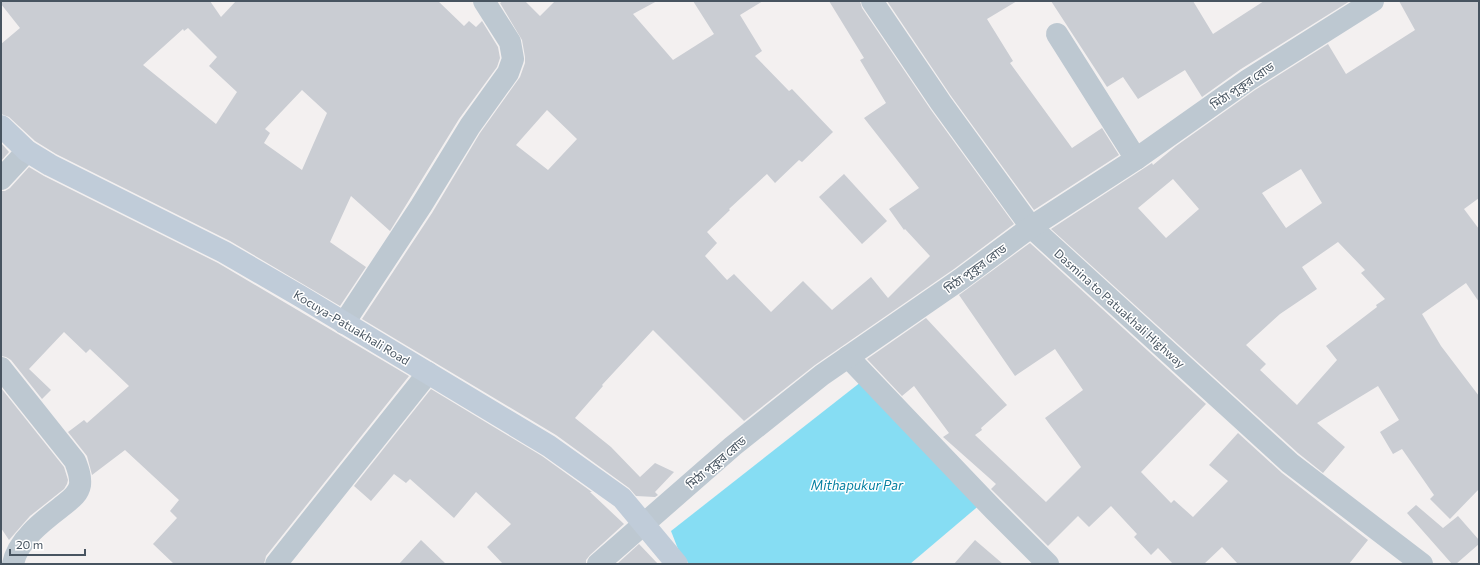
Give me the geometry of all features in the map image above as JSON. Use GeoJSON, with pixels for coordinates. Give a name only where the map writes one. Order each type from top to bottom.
{"type":"FeatureCollection","features":[{"type":"Feature","properties":{"kind":"main road","name":"Kocuya-Patuakhali Road"},"geometry":{"type":"LineString","coordinates":[[1,126],[27,151],[50,165],[224,252],[344,322],[549,446],[622,498],[677,564]]}},
{"type":"Feature","properties":{"kind":"street"},"geometry":{"type":"LineString","coordinates":[[344,322],[421,206],[470,126],[508,73],[513,59],[510,42],[484,1]]}},
{"type":"Feature","properties":{"kind":"street","name":"Dasmina to Patuakhali Highway"},"geometry":{"type":"LineString","coordinates":[[872,1],[941,103],[1031,227],[1290,463],[1422,564]]}},
{"type":"Feature","properties":{"kind":"street","name":"মিঠা পুকুর রোড"},"geometry":{"type":"LineString","coordinates":[[598,564],[733,446],[822,375],[961,279],[1031,227],[1136,159],[1248,80],[1373,1]]}},
{"type":"Feature","properties":{"kind":"street"},"geometry":{"type":"LineString","coordinates":[[1057,34],[1136,159]]}},
{"type":"Feature","properties":{"kind":"street"},"geometry":{"type":"LineString","coordinates":[[1,179],[27,151]]}},
{"type":"Feature","properties":{"kind":"street"},"geometry":{"type":"LineString","coordinates":[[848,357],[993,509],[1048,564]]}},
{"type":"Feature","properties":{"kind":"street"},"geometry":{"type":"LineString","coordinates":[[1,368],[75,461],[80,474],[80,486],[74,497],[35,528],[24,541],[14,564]]}},
{"type":"Feature","properties":{"kind":"street"},"geometry":{"type":"LineString","coordinates":[[276,564],[428,373]]}},
{"type":"Feature","properties":{"kind":"water","name":"Mithapukur Par"},"geometry":{"type":"Polygon","coordinates":[[[866,378],[982,503],[910,564],[689,564],[678,549],[671,531],[866,378]]]}},
{"type":"Feature","properties":{"kind":"building"},"geometry":{"type":"Polygon","coordinates":[[[1,1],[210,1],[221,17],[236,1],[438,1],[464,26],[469,21],[476,27],[482,21],[498,47],[500,58],[497,67],[459,119],[390,231],[351,196],[330,242],[366,267],[340,306],[230,241],[56,154],[35,141],[9,117],[1,114],[1,44],[20,28],[1,4],[1,1]],[[188,28],[184,31],[183,29],[143,65],[216,124],[237,92],[209,66],[217,57],[188,28]],[[302,90],[265,129],[270,133],[264,143],[302,170],[327,113],[302,90]]]}},
{"type":"Feature","properties":{"kind":"building"},"geometry":{"type":"Polygon","coordinates":[[[503,1],[525,1],[540,16],[555,1],[657,1],[633,14],[673,60],[714,34],[693,1],[763,1],[740,15],[762,51],[755,56],[789,91],[792,89],[833,132],[802,162],[799,160],[775,183],[767,174],[729,209],[730,210],[707,232],[717,243],[705,256],[727,280],[734,274],[771,312],[803,281],[832,310],[871,277],[888,298],[930,256],[905,229],[904,230],[889,209],[919,188],[864,118],[886,103],[860,60],[864,58],[829,1],[860,1],[862,8],[931,110],[1014,224],[954,269],[815,365],[744,421],[653,330],[602,385],[603,386],[575,418],[611,447],[640,477],[655,463],[674,472],[655,492],[658,495],[655,497],[636,496],[629,488],[556,435],[362,319],[432,213],[480,133],[520,77],[525,63],[522,40],[500,3],[503,1]],[[547,110],[516,145],[548,170],[577,139],[547,110]]]}},
{"type":"Feature","properties":{"kind":"building"},"geometry":{"type":"Polygon","coordinates":[[[887,1],[1017,1],[987,19],[1013,61],[1010,63],[1072,148],[1102,128],[1119,155],[1034,210],[951,96],[887,1]]]}},
{"type":"Feature","properties":{"kind":"building"},"geometry":{"type":"Polygon","coordinates":[[[1051,1],[1193,1],[1213,34],[1264,1],[1350,1],[1241,69],[1202,97],[1185,70],[1138,99],[1123,77],[1107,87],[1051,1]]]}},
{"type":"Feature","properties":{"kind":"building"},"geometry":{"type":"Polygon","coordinates":[[[1399,1],[1479,1],[1479,198],[1464,209],[1479,229],[1479,302],[1466,283],[1422,314],[1441,346],[1479,396],[1479,489],[1450,519],[1430,499],[1434,495],[1402,449],[1393,454],[1380,432],[1399,420],[1378,386],[1317,423],[1345,447],[1323,473],[1298,453],[1051,229],[1152,163],[1153,165],[1176,146],[1255,90],[1328,44],[1346,74],[1415,30],[1399,1]],[[1301,169],[1262,193],[1286,228],[1322,203],[1301,169]],[[1173,179],[1138,208],[1166,238],[1199,209],[1173,179]],[[1338,242],[1302,267],[1317,289],[1280,314],[1246,345],[1266,364],[1260,370],[1297,405],[1337,360],[1326,346],[1377,307],[1376,305],[1385,299],[1361,273],[1365,270],[1338,242]]]}},
{"type":"Feature","properties":{"kind":"building"},"geometry":{"type":"Polygon","coordinates":[[[1,143],[9,152],[1,161],[1,143]]]}},
{"type":"Feature","properties":{"kind":"building"},"geometry":{"type":"Polygon","coordinates":[[[29,167],[44,176],[218,263],[409,376],[266,556],[264,564],[174,564],[153,544],[177,518],[170,511],[179,500],[125,450],[92,475],[87,456],[68,432],[84,420],[87,423],[129,386],[90,349],[86,353],[64,332],[29,369],[51,390],[42,399],[11,360],[1,356],[1,191],[5,191],[10,188],[29,167]]]}},
{"type":"Feature","properties":{"kind":"building"},"geometry":{"type":"Polygon","coordinates":[[[844,174],[887,221],[862,244],[819,197],[844,174]]]}},
{"type":"Feature","properties":{"kind":"building"},"geometry":{"type":"Polygon","coordinates":[[[1030,243],[1206,404],[1141,472],[1171,503],[1174,500],[1193,517],[1228,481],[1209,465],[1238,433],[1282,473],[1368,540],[1349,564],[1238,564],[1222,547],[1204,564],[1173,564],[1158,548],[1151,555],[1134,537],[1137,534],[1111,506],[1089,527],[1078,516],[1048,546],[991,489],[996,484],[943,437],[949,433],[914,386],[902,396],[867,359],[926,318],[1007,405],[975,435],[1046,502],[1081,467],[1045,418],[1083,390],[1055,349],[1015,376],[959,295],[1030,243]]]}},
{"type":"Feature","properties":{"kind":"building"},"geometry":{"type":"Polygon","coordinates":[[[1,388],[64,467],[68,480],[64,489],[30,516],[9,540],[1,528],[1,388]]]}},
{"type":"Feature","properties":{"kind":"building"},"geometry":{"type":"Polygon","coordinates":[[[431,389],[542,456],[592,492],[590,492],[624,524],[590,555],[586,560],[586,564],[503,564],[487,547],[511,524],[476,492],[454,518],[410,479],[406,483],[394,474],[371,501],[354,486],[431,389]]]}},
{"type":"Feature","properties":{"kind":"building"},"geometry":{"type":"Polygon","coordinates":[[[1416,505],[1443,528],[1458,516],[1479,540],[1479,544],[1456,564],[1452,564],[1407,513],[1416,505]]]}},
{"type":"Feature","properties":{"kind":"building"},"geometry":{"type":"Polygon","coordinates":[[[421,540],[446,564],[399,564],[421,540]]]}},
{"type":"Feature","properties":{"kind":"building"},"geometry":{"type":"Polygon","coordinates":[[[975,540],[1003,564],[954,564],[975,540]]]}},
{"type":"Feature","properties":{"kind":"building"},"geometry":{"type":"Polygon","coordinates":[[[639,544],[658,564],[617,564],[639,544]]]}}]}
